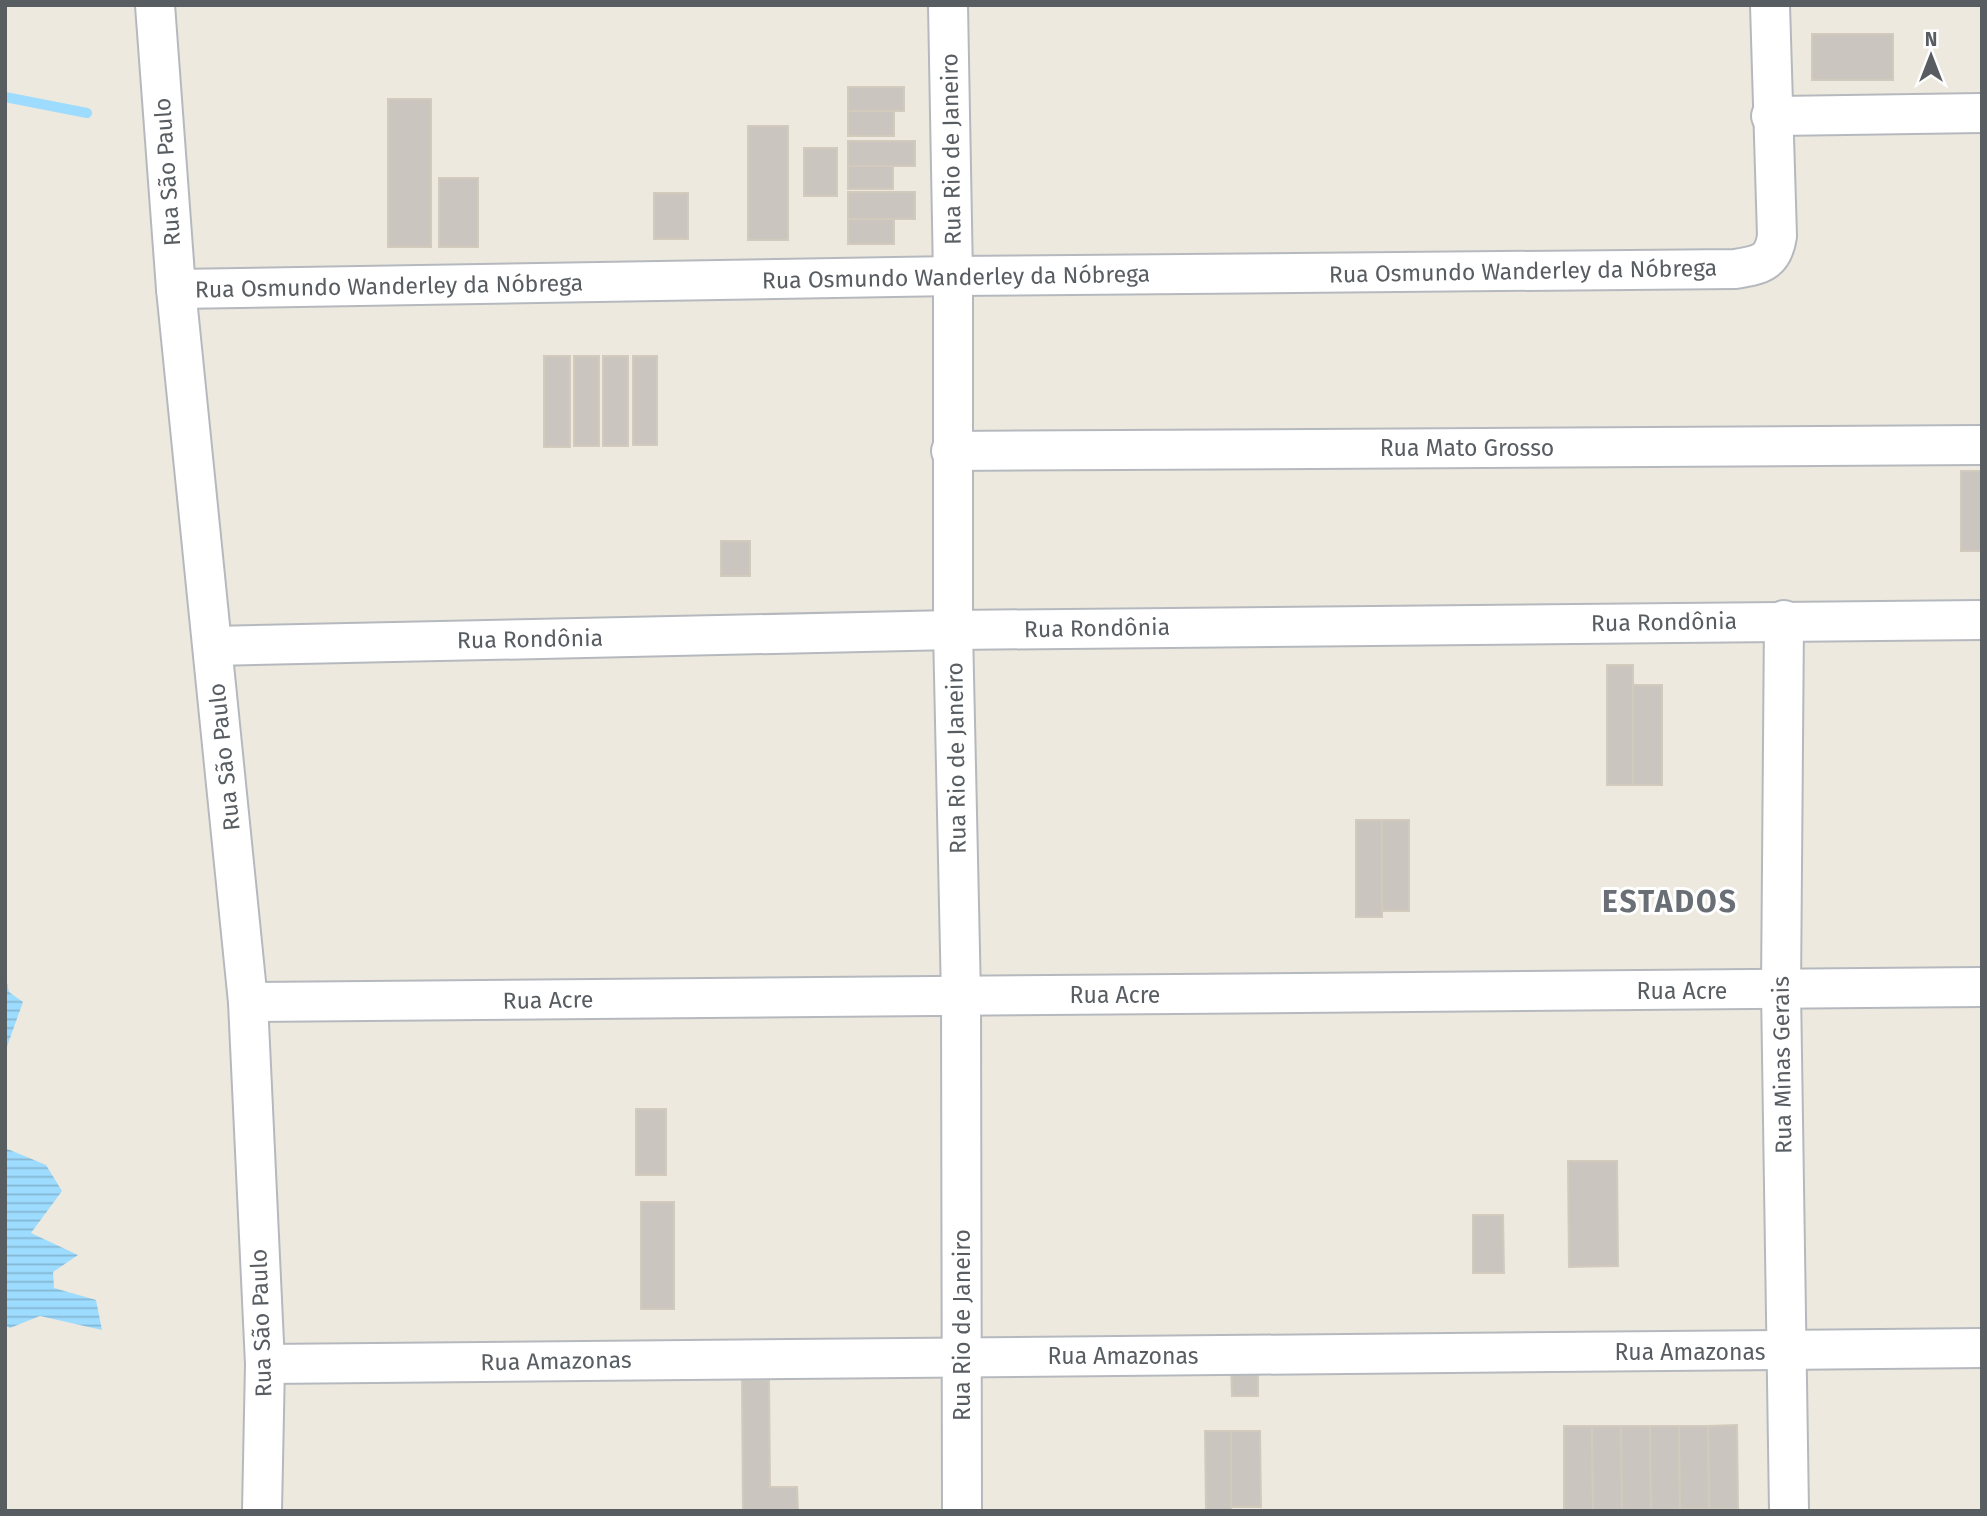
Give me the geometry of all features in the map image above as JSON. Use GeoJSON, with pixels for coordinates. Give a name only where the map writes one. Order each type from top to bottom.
{"type":"FeatureCollection","features":[{"type":"Feature","properties":{"kind":"street","name":"Rua São Paulo"},"geometry":{"type":"LineString","coordinates":[[155,5],[176,289],[248,1003],[265,1364],[262,1511]]}},
{"type":"Feature","properties":{"kind":"street","name":"Rua Rio de Janeiro"},"geometry":{"type":"LineString","coordinates":[[947,5],[953,276],[953,630],[961,996],[962,1511]]}},
{"type":"Feature","properties":{"kind":"street","name":"Rua Osmundo Wanderley da Nóbrega"},"geometry":{"type":"LineString","coordinates":[[176,289],[953,276],[1735,269],[1762,265],[1775,247],[1770,5]]}},
{"type":"Feature","properties":{"kind":"street"},"geometry":{"type":"LineString","coordinates":[[1771,116],[1982,113]]}},
{"type":"Feature","properties":{"kind":"street","name":"Rua Mato Grosso"},"geometry":{"type":"LineString","coordinates":[[951,451],[1982,444]]}},
{"type":"Feature","properties":{"kind":"street","name":"Rua Minas Gerais"},"geometry":{"type":"LineString","coordinates":[[1784,620],[1781,990],[1789,1511]]}},
{"type":"Feature","properties":{"kind":"street","name":"Rua Rondônia"},"geometry":{"type":"LineString","coordinates":[[213,646],[953,630],[1982,620]]}},
{"type":"Feature","properties":{"kind":"street","name":"Rua Acre"},"geometry":{"type":"LineString","coordinates":[[248,1003],[1982,987]]}},
{"type":"Feature","properties":{"kind":"street","name":"Rua Amazonas"},"geometry":{"type":"LineString","coordinates":[[265,1364],[962,1356],[1786,1352],[1982,1348]]}},
{"type":"Feature","properties":{"kind":"water"},"geometry":{"type":"Polygon","coordinates":[[[5,974],[9,992],[23,1002],[5,1052],[5,974]]]}},
{"type":"Feature","properties":{"kind":"water"},"geometry":{"type":"Polygon","coordinates":[[[5,1148],[46,1165],[62,1191],[31,1233],[78,1255],[53,1272],[54,1288],[96,1300],[102,1330],[40,1316],[10,1328],[5,1325],[5,1148]]]}},
{"type":"Feature","properties":{"kind":"building"},"geometry":{"type":"Polygon","coordinates":[[[1812,34],[1893,34],[1893,80],[1812,80],[1812,34]]]}},
{"type":"Feature","properties":{"kind":"building"},"geometry":{"type":"Polygon","coordinates":[[[848,87],[904,87],[904,111],[848,111],[848,87]]]}},
{"type":"Feature","properties":{"kind":"building"},"geometry":{"type":"Polygon","coordinates":[[[388,99],[431,99],[431,247],[388,247],[388,99]]]}},
{"type":"Feature","properties":{"kind":"building"},"geometry":{"type":"Polygon","coordinates":[[[848,111],[894,111],[894,136],[848,136],[848,111]]]}},
{"type":"Feature","properties":{"kind":"building"},"geometry":{"type":"Polygon","coordinates":[[[748,126],[788,126],[788,240],[748,240],[748,126]]]}},
{"type":"Feature","properties":{"kind":"building"},"geometry":{"type":"Polygon","coordinates":[[[848,141],[915,141],[915,166],[848,166],[848,141]]]}},
{"type":"Feature","properties":{"kind":"building"},"geometry":{"type":"Polygon","coordinates":[[[804,148],[837,148],[837,196],[804,196],[804,148]]]}},
{"type":"Feature","properties":{"kind":"building"},"geometry":{"type":"Polygon","coordinates":[[[848,166],[893,166],[893,189],[848,189],[848,166]]]}},
{"type":"Feature","properties":{"kind":"building"},"geometry":{"type":"Polygon","coordinates":[[[439,178],[478,178],[478,247],[439,247],[439,178]]]}},
{"type":"Feature","properties":{"kind":"building"},"geometry":{"type":"Polygon","coordinates":[[[848,192],[915,192],[915,219],[848,219],[848,192]]]}},
{"type":"Feature","properties":{"kind":"building"},"geometry":{"type":"Polygon","coordinates":[[[654,193],[688,193],[688,239],[654,239],[654,193]]]}},
{"type":"Feature","properties":{"kind":"building"},"geometry":{"type":"Polygon","coordinates":[[[848,219],[894,219],[894,244],[848,244],[848,219]]]}},
{"type":"Feature","properties":{"kind":"building"},"geometry":{"type":"Polygon","coordinates":[[[544,356],[570,356],[570,447],[544,447],[544,356]]]}},
{"type":"Feature","properties":{"kind":"building"},"geometry":{"type":"Polygon","coordinates":[[[574,356],[599,356],[599,446],[574,446],[574,356]]]}},
{"type":"Feature","properties":{"kind":"building"},"geometry":{"type":"Polygon","coordinates":[[[603,356],[628,356],[628,446],[603,446],[603,356]]]}},
{"type":"Feature","properties":{"kind":"building"},"geometry":{"type":"Polygon","coordinates":[[[633,356],[657,356],[657,445],[633,445],[633,356]]]}},
{"type":"Feature","properties":{"kind":"building"},"geometry":{"type":"Polygon","coordinates":[[[1961,471],[1982,471],[1982,551],[1961,551],[1961,471]]]}},
{"type":"Feature","properties":{"kind":"building"},"geometry":{"type":"Polygon","coordinates":[[[721,541],[750,541],[750,576],[721,576],[721,541]]]}},
{"type":"Feature","properties":{"kind":"building"},"geometry":{"type":"Polygon","coordinates":[[[1607,665],[1633,665],[1633,785],[1607,785],[1607,665]]]}},
{"type":"Feature","properties":{"kind":"building"},"geometry":{"type":"Polygon","coordinates":[[[1633,685],[1662,685],[1662,785],[1633,785],[1633,685]]]}},
{"type":"Feature","properties":{"kind":"building"},"geometry":{"type":"Polygon","coordinates":[[[1356,820],[1382,820],[1382,917],[1356,917],[1356,820]]]}},
{"type":"Feature","properties":{"kind":"building"},"geometry":{"type":"Polygon","coordinates":[[[1382,820],[1409,820],[1409,911],[1382,911],[1382,820]]]}},
{"type":"Feature","properties":{"kind":"building"},"geometry":{"type":"Polygon","coordinates":[[[636,1109],[666,1109],[666,1175],[636,1175],[636,1109]]]}},
{"type":"Feature","properties":{"kind":"building"},"geometry":{"type":"Polygon","coordinates":[[[1568,1161],[1617,1161],[1618,1266],[1569,1267],[1568,1161]]]}},
{"type":"Feature","properties":{"kind":"building"},"geometry":{"type":"Polygon","coordinates":[[[641,1202],[674,1202],[674,1309],[641,1309],[641,1202]]]}},
{"type":"Feature","properties":{"kind":"building"},"geometry":{"type":"Polygon","coordinates":[[[1473,1215],[1503,1215],[1504,1273],[1473,1273],[1473,1215]]]}},
{"type":"Feature","properties":{"kind":"building"},"geometry":{"type":"Polygon","coordinates":[[[1258,1366],[1258,1396],[1232,1396],[1231,1367],[1258,1366]]]}},
{"type":"Feature","properties":{"kind":"building"},"geometry":{"type":"Polygon","coordinates":[[[742,1380],[769,1380],[770,1487],[797,1487],[798,1511],[743,1511],[742,1380]]]}},
{"type":"Feature","properties":{"kind":"building"},"geometry":{"type":"Polygon","coordinates":[[[1737,1425],[1738,1509],[1709,1509],[1708,1426],[1737,1425]]]}},
{"type":"Feature","properties":{"kind":"building"},"geometry":{"type":"Polygon","coordinates":[[[1564,1426],[1592,1426],[1593,1510],[1564,1510],[1564,1426]]]}},
{"type":"Feature","properties":{"kind":"building"},"geometry":{"type":"Polygon","coordinates":[[[1592,1426],[1621,1426],[1622,1510],[1593,1510],[1592,1426]]]}},
{"type":"Feature","properties":{"kind":"building"},"geometry":{"type":"Polygon","coordinates":[[[1621,1426],[1650,1426],[1651,1510],[1622,1510],[1621,1426]]]}},
{"type":"Feature","properties":{"kind":"building"},"geometry":{"type":"Polygon","coordinates":[[[1650,1426],[1679,1426],[1680,1509],[1651,1510],[1650,1426]]]}},
{"type":"Feature","properties":{"kind":"building"},"geometry":{"type":"Polygon","coordinates":[[[1679,1426],[1708,1426],[1709,1509],[1680,1509],[1679,1426]]]}},
{"type":"Feature","properties":{"kind":"building"},"geometry":{"type":"Polygon","coordinates":[[[1205,1431],[1231,1431],[1231,1511],[1206,1511],[1205,1431]]]}},
{"type":"Feature","properties":{"kind":"building"},"geometry":{"type":"Polygon","coordinates":[[[1231,1431],[1260,1431],[1261,1507],[1231,1507],[1231,1431]]]}},
{"type":"Feature","properties":{"kind":"waterway"},"geometry":{"type":"LineString","coordinates":[[5,97],[87,113]]}},
{"type":"Feature","properties":{"kind":"district","name":"ESTADOS"},"geometry":{"type":"Point","coordinates":[1670,902]}}]}
